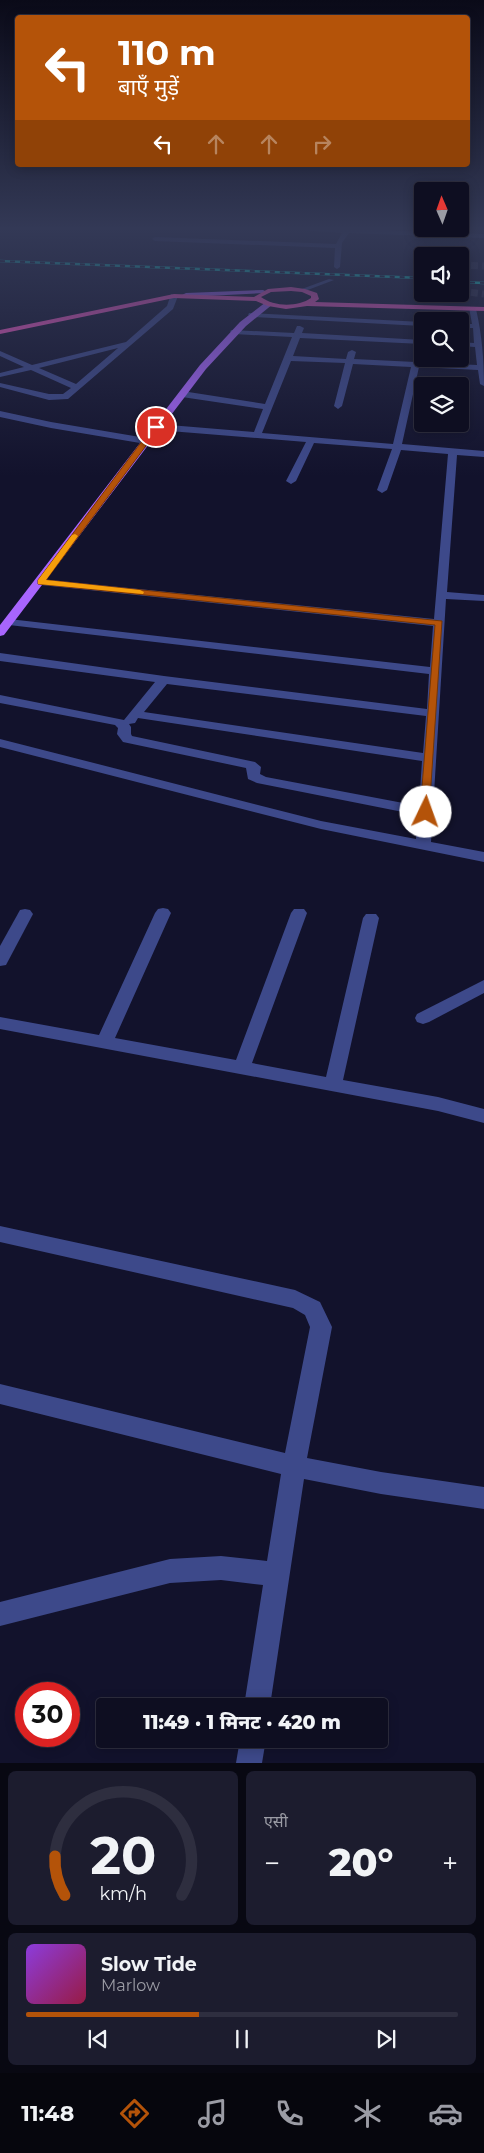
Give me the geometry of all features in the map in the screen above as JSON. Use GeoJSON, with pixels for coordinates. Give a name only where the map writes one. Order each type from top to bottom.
{"type":"FeatureCollection","features":[{"type":"Feature","properties":{"kind":"highway"},"geometry":{"type":"LineString","coordinates":[[0,332],[100,311]]}},
{"type":"Feature","properties":{"kind":"main road"},"geometry":{"type":"LineString","coordinates":[[0,633],[41,582],[182,394],[234,332],[258,311]]}},
{"type":"Feature","properties":{"kind":"street"},"geometry":{"type":"LineString","coordinates":[[0,385],[56,398],[65,397],[166,311]]}},
{"type":"Feature","properties":{"kind":"street"},"geometry":{"type":"LineString","coordinates":[[473,311],[484,384]]}},
{"type":"Feature","properties":{"kind":"street"},"geometry":{"type":"LineString","coordinates":[[252,316],[414,324]]}},
{"type":"Feature","properties":{"kind":"street"},"geometry":{"type":"LineString","coordinates":[[257,435],[305,318]]}},
{"type":"Feature","properties":{"kind":"street"},"geometry":{"type":"LineString","coordinates":[[469,326],[476,326]]}},
{"type":"Feature","properties":{"kind":"street"},"geometry":{"type":"LineString","coordinates":[[234,332],[414,342]]}},
{"type":"Feature","properties":{"kind":"street"},"geometry":{"type":"LineString","coordinates":[[338,406],[355,339]]}},
{"type":"Feature","properties":{"kind":"street"},"geometry":{"type":"LineString","coordinates":[[0,374],[128,343]]}},
{"type":"Feature","properties":{"kind":"street"},"geometry":{"type":"LineString","coordinates":[[469,344],[478,345]]}},
{"type":"Feature","properties":{"kind":"street"},"geometry":{"type":"LineString","coordinates":[[0,353],[76,387]]}},
{"type":"Feature","properties":{"kind":"street"},"geometry":{"type":"LineString","coordinates":[[287,358],[414,364]]}},
{"type":"Feature","properties":{"kind":"street"},"geometry":{"type":"LineString","coordinates":[[382,490],[397,447],[415,367]]}},
{"type":"Feature","properties":{"kind":"street"},"geometry":{"type":"LineString","coordinates":[[466,367],[482,368]]}},
{"type":"Feature","properties":{"kind":"street"},"geometry":{"type":"LineString","coordinates":[[182,394],[268,407]]}},
{"type":"Feature","properties":{"kind":"street"},"geometry":{"type":"LineString","coordinates":[[0,414],[51,425],[146,441]]}},
{"type":"Feature","properties":{"kind":"street"},"geometry":{"type":"LineString","coordinates":[[156,427],[484,454]]}},
{"type":"Feature","properties":{"kind":"street"},"geometry":{"type":"LineString","coordinates":[[291,482],[311,440]]}},
{"type":"Feature","properties":{"kind":"street"},"geometry":{"type":"LineString","coordinates":[[423,846],[428,758],[453,452]]}},
{"type":"Feature","properties":{"kind":"street"},"geometry":{"type":"LineString","coordinates":[[41,582],[439,623]]}},
{"type":"Feature","properties":{"kind":"street"},"geometry":{"type":"LineString","coordinates":[[441,595],[484,598]]}},
{"type":"Feature","properties":{"kind":"street"},"geometry":{"type":"LineString","coordinates":[[9,622],[436,671]]}},
{"type":"Feature","properties":{"kind":"street"},"geometry":{"type":"LineString","coordinates":[[0,657],[164,680],[432,713]]}},
{"type":"Feature","properties":{"kind":"street"},"geometry":{"type":"LineString","coordinates":[[164,680],[124,727],[124,734],[128,739],[250,765],[254,767],[254,776],[262,780],[426,812]]}},
{"type":"Feature","properties":{"kind":"street"},"geometry":{"type":"LineString","coordinates":[[0,699],[119,722],[124,727]]}},
{"type":"Feature","properties":{"kind":"street"},"geometry":{"type":"LineString","coordinates":[[135,714],[428,758]]}},
{"type":"Feature","properties":{"kind":"street"},"geometry":{"type":"LineString","coordinates":[[0,744],[321,824],[484,857]]}},
{"type":"Feature","properties":{"kind":"street"},"geometry":{"type":"LineString","coordinates":[[104,1042],[163,913]]}},
{"type":"Feature","properties":{"kind":"street"},"geometry":{"type":"LineString","coordinates":[[242,1068],[299,913]]}},
{"type":"Feature","properties":{"kind":"street"},"geometry":{"type":"LineString","coordinates":[[0,961],[24,914]]}},
{"type":"Feature","properties":{"kind":"street"},"geometry":{"type":"LineString","coordinates":[[333,1085],[371,918]]}},
{"type":"Feature","properties":{"kind":"street"},"geometry":{"type":"LineString","coordinates":[[423,1018],[484,986]]}},
{"type":"Feature","properties":{"kind":"street"},"geometry":{"type":"LineString","coordinates":[[0,1023],[438,1104],[484,1116]]}},
{"type":"Feature","properties":{"kind":"street"},"geometry":{"type":"LineString","coordinates":[[0,1234],[308,1304],[318,1313],[321,1327],[294,1466],[259,1698]]}},
{"type":"Feature","properties":{"kind":"street"},"geometry":{"type":"LineString","coordinates":[[0,1394],[294,1466],[381,1483],[484,1498]]}},
{"type":"Feature","properties":{"kind":"street"},"geometry":{"type":"LineString","coordinates":[[0,1614],[170,1570],[221,1568],[278,1575]]}},
{"type":"Feature","properties":{"kind":"street"},"geometry":{"type":"LineString","coordinates":[[249,1763],[251,1748]]}},
{"type":"Feature","properties":{"kind":"slow traffic"},"geometry":{"type":"LineString","coordinates":[[75,536],[41,582],[140,592]]}},
{"type":"Feature","properties":{"kind":"route"},"geometry":{"type":"LineString","coordinates":[[156,427],[41,582],[439,623],[428,758],[426,812]]}}]}
